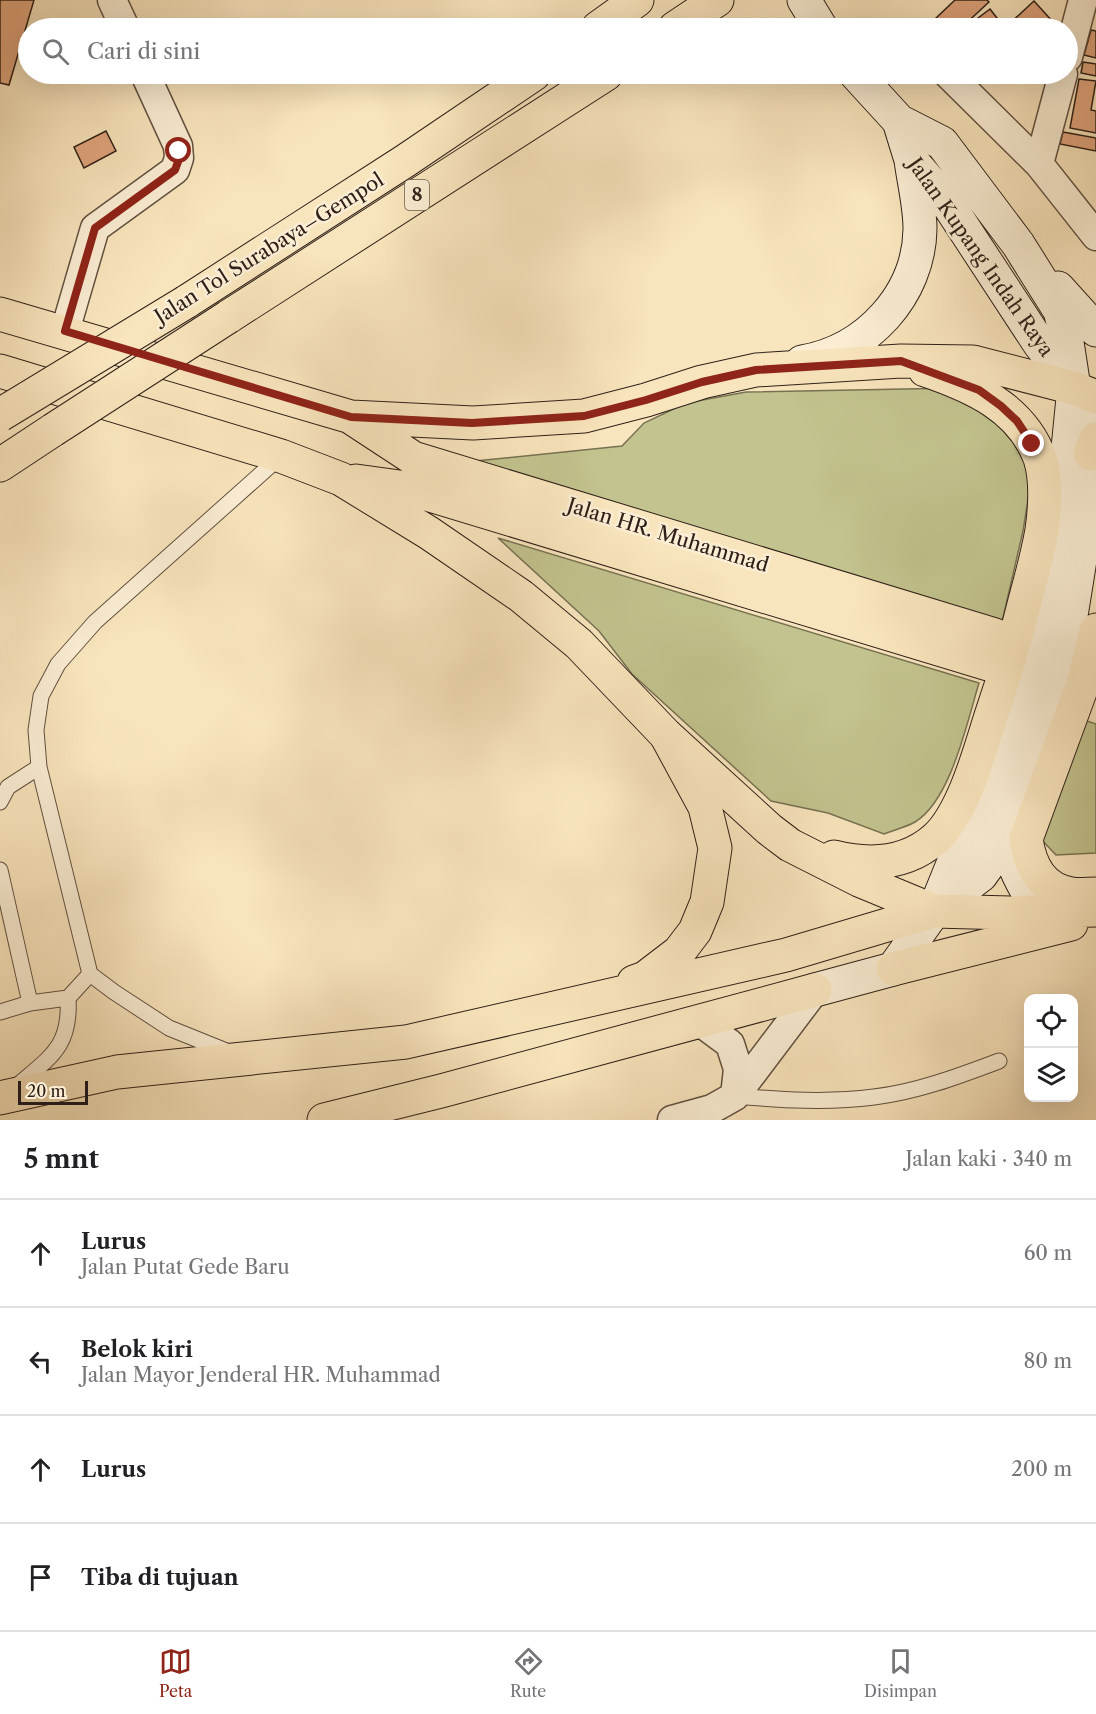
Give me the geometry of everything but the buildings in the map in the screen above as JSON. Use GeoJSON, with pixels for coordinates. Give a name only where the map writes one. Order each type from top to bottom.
{"type":"FeatureCollection","features":[{"type":"Feature","properties":{"kind":"main road"},"geometry":{"type":"LineString","coordinates":[[612,18],[636,0]]}},
{"type":"Feature","properties":{"kind":"main road"},"geometry":{"type":"LineString","coordinates":[[690,18],[717,0]]}},
{"type":"Feature","properties":{"kind":"main road","name":"Jalan Tol Surabaya–Gempol"},"geometry":{"type":"LineString","coordinates":[[0,415],[186,302],[405,161],[519,84]]}},
{"type":"Feature","properties":{"kind":"main road","name":"Jalan Tol Surabaya–Gempol"},"geometry":{"type":"LineString","coordinates":[[0,465],[590,84]]}},
{"type":"Feature","properties":{"kind":"main road"},"geometry":{"type":"LineString","coordinates":[[0,314],[65,331],[351,417],[472,423],[584,416],[702,382],[756,370],[901,361],[973,362],[1085,392]]}},
{"type":"Feature","properties":{"kind":"main road"},"geometry":{"type":"LineString","coordinates":[[769,829],[826,855],[852,861],[892,861],[922,849],[949,824],[970,779],[1010,658],[1037,557],[1042,529],[1044,497],[1040,459],[1017,421],[979,390],[901,361]]}},
{"type":"Feature","properties":{"kind":"main road"},"geometry":{"type":"LineString","coordinates":[[0,371],[281,456],[341,479],[429,532],[521,596],[579,644],[666,735],[769,829],[790,845],[859,880],[934,911]]}},
{"type":"Feature","properties":{"kind":"main road","name":"Jalan HR. Muhammad"},"geometry":{"type":"LineString","coordinates":[[341,479],[407,488],[991,649],[413,458],[351,417]]}},
{"type":"Feature","properties":{"kind":"main road"},"geometry":{"type":"LineString","coordinates":[[1096,630],[1083,681],[1026,839],[1028,857],[1045,883],[1070,894],[1096,894]]}},
{"type":"Feature","properties":{"kind":"main road"},"geometry":{"type":"LineString","coordinates":[[576,1004],[645,978],[679,952],[695,931],[707,902],[715,848],[705,807],[666,735]]}},
{"type":"Feature","properties":{"kind":"main road"},"geometry":{"type":"LineString","coordinates":[[2,1101],[117,1072],[406,1042],[786,955],[934,911],[1041,913],[1096,910]]}},
{"type":"Feature","properties":{"kind":"main road"},"geometry":{"type":"LineString","coordinates":[[893,969],[1096,918]]}},
{"type":"Feature","properties":{"kind":"main road"},"geometry":{"type":"LineString","coordinates":[[324,1120],[815,990]]}},
{"type":"Feature","properties":{"kind":"street"},"geometry":{"type":"LineString","coordinates":[[112,0],[120,18]]}},
{"type":"Feature","properties":{"kind":"street"},"geometry":{"type":"LineString","coordinates":[[804,0],[815,18]]}},
{"type":"Feature","properties":{"kind":"street"},"geometry":{"type":"LineString","coordinates":[[1078,19],[1083,0]]}},
{"type":"Feature","properties":{"kind":"street"},"geometry":{"type":"LineString","coordinates":[[65,331],[95,228],[175,170],[178,164],[178,146],[150,84]]}},
{"type":"Feature","properties":{"kind":"street","name":"Jalan Kupang Indah Raya"},"geometry":{"type":"LineString","coordinates":[[865,84],[899,121],[942,143],[1018,244],[1060,311],[1085,392],[1093,447],[1091,491],[1063,653],[1004,834],[991,861],[981,875],[934,911]]}},
{"type":"Feature","properties":{"kind":"street"},"geometry":{"type":"LineString","coordinates":[[958,84],[1039,164],[1096,236]]}},
{"type":"Feature","properties":{"kind":"street"},"geometry":{"type":"LineString","coordinates":[[1039,164],[1060,84]]}},
{"type":"Feature","properties":{"kind":"street","name":"Jalan Kupang Indah Raya"},"geometry":{"type":"LineString","coordinates":[[899,121],[911,160],[944,198],[1039,343],[1085,392]]}},
{"type":"Feature","properties":{"kind":"street"},"geometry":{"type":"LineString","coordinates":[[756,370],[817,359],[839,351],[870,331],[896,304],[905,288],[918,250],[919,214],[911,160]]}},
{"type":"Feature","properties":{"kind":"street"},"geometry":{"type":"LineString","coordinates":[[1018,244],[1096,330]]}},
{"type":"Feature","properties":{"kind":"street","name":"Jalan Kupang Indah Raya"},"geometry":{"type":"LineString","coordinates":[[934,911],[953,864],[995,777],[1035,666],[1085,392]]}},
{"type":"Feature","properties":{"kind":"street"},"geometry":{"type":"LineString","coordinates":[[1004,834],[1012,862],[1023,886],[1041,913]]}},
{"type":"Feature","properties":{"kind":"street"},"geometry":{"type":"LineString","coordinates":[[672,1120],[712,1109],[735,1096],[815,990],[893,969],[934,911]]}},
{"type":"Feature","properties":{"kind":"street"},"geometry":{"type":"LineString","coordinates":[[699,1021],[730,1044],[738,1069],[735,1096]]}},
{"type":"Feature","properties":{"kind":"lane"},"geometry":{"type":"LineString","coordinates":[[244,1059],[169,1028],[90,974],[39,767],[36,730],[41,696],[58,664],[95,622],[184,540],[281,456]]}},
{"type":"Feature","properties":{"kind":"lane"},"geometry":{"type":"LineString","coordinates":[[0,802],[8,787],[39,767]]}},
{"type":"Feature","properties":{"kind":"lane"},"geometry":{"type":"LineString","coordinates":[[0,870],[30,1004]]}},
{"type":"Feature","properties":{"kind":"lane"},"geometry":{"type":"LineString","coordinates":[[0,1012],[68,998],[90,974]]}},
{"type":"Feature","properties":{"kind":"lane"},"geometry":{"type":"LineString","coordinates":[[2,1101],[44,1063],[63,1041],[70,1017],[68,998]]}},
{"type":"Feature","properties":{"kind":"lane"},"geometry":{"type":"LineString","coordinates":[[735,1096],[804,1102],[875,1097],[940,1082],[999,1061]]}},
{"type":"Feature","properties":{"kind":"green space"},"geometry":{"type":"Polygon","coordinates":[[[957,388],[1008,420],[1032,475],[1023,531],[1002,622],[475,461],[622,446],[644,423],[686,403],[746,392],[957,388]]]}},
{"type":"Feature","properties":{"kind":"green space"},"geometry":{"type":"Polygon","coordinates":[[[498,538],[979,683],[956,759],[939,796],[928,811],[915,822],[884,834],[828,813],[771,801],[632,674],[599,631],[498,538]]]}},
{"type":"Feature","properties":{"kind":"green space"},"geometry":{"type":"Polygon","coordinates":[[[1078,718],[1096,724],[1096,853],[1056,855],[1039,837],[1078,718]]]}},
{"type":"Feature","properties":{"kind":"route"},"geometry":{"type":"LineString","coordinates":[[179,151],[175,170],[97,225],[93,231],[65,331],[351,417],[472,423],[584,416],[702,382],[756,370],[901,361],[979,390],[1017,421],[1032,444]]}}]}
